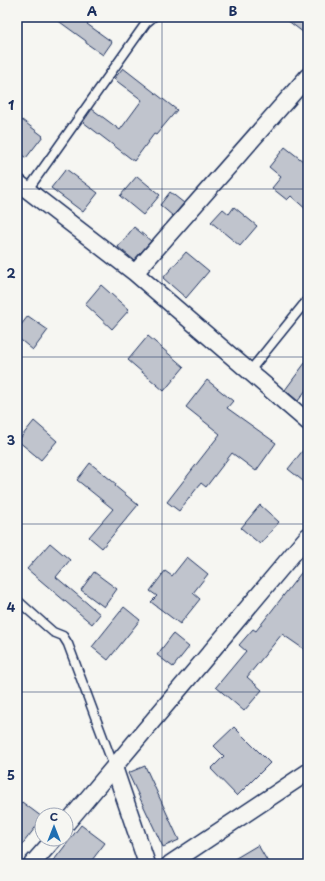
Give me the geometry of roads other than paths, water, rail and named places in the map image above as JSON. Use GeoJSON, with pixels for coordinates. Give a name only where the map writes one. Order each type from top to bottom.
{"type":"FeatureCollection","features":[{"type":"Feature","properties":{"kind":"street"},"geometry":{"type":"LineString","coordinates":[[135,273],[308,76]]}},
{"type":"Feature","properties":{"kind":"street"},"geometry":{"type":"LineString","coordinates":[[22,186],[135,273],[308,422]]}},
{"type":"Feature","properties":{"kind":"street"},"geometry":{"type":"LineString","coordinates":[[74,814],[308,536]]}},
{"type":"Feature","properties":{"kind":"street"},"geometry":{"type":"LineString","coordinates":[[114,767],[147,864]]}},
{"type":"Feature","properties":{"kind":"street"},"geometry":{"type":"LineString","coordinates":[[170,864],[308,772]]}},
{"type":"Feature","properties":{"kind":"street"},"geometry":{"type":"LineString","coordinates":[[32,864],[47,847]]}},
{"type":"Feature","properties":{"kind":"lane"},"geometry":{"type":"LineString","coordinates":[[22,186],[146,22],[153,17]]}},
{"type":"Feature","properties":{"kind":"lane"},"geometry":{"type":"LineString","coordinates":[[249,372],[308,299]]}},
{"type":"Feature","properties":{"kind":"lane"},"geometry":{"type":"LineString","coordinates":[[17,600],[53,632],[63,636],[68,644],[114,767]]}}]}
